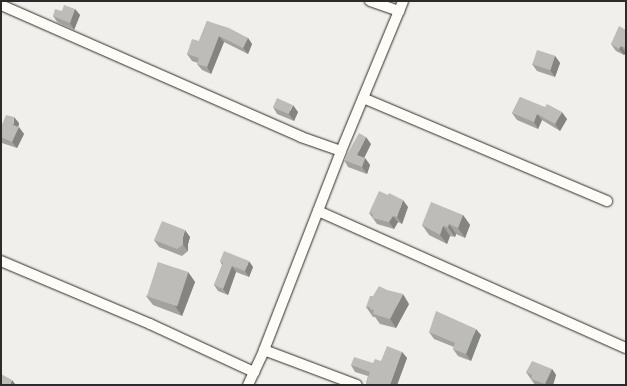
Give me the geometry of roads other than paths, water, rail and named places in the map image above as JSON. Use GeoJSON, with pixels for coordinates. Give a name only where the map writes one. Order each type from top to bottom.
{"type":"FeatureCollection","features":[{"type":"Feature","properties":{"kind":"street"},"geometry":{"type":"LineString","coordinates":[[370,1],[399,11]]}},
{"type":"Feature","properties":{"kind":"street"},"geometry":{"type":"LineString","coordinates":[[248,385],[264,350],[341,151],[403,1]]}},
{"type":"Feature","properties":{"kind":"street"},"geometry":{"type":"LineString","coordinates":[[1,5],[295,134],[341,151]]}},
{"type":"Feature","properties":{"kind":"street"},"geometry":{"type":"LineString","coordinates":[[363,98],[606,201]]}},
{"type":"Feature","properties":{"kind":"street"},"geometry":{"type":"LineString","coordinates":[[318,211],[626,348]]}},
{"type":"Feature","properties":{"kind":"street"},"geometry":{"type":"LineString","coordinates":[[1,262],[150,324],[254,372]]}},
{"type":"Feature","properties":{"kind":"street"},"geometry":{"type":"LineString","coordinates":[[264,350],[356,385]]}}]}
